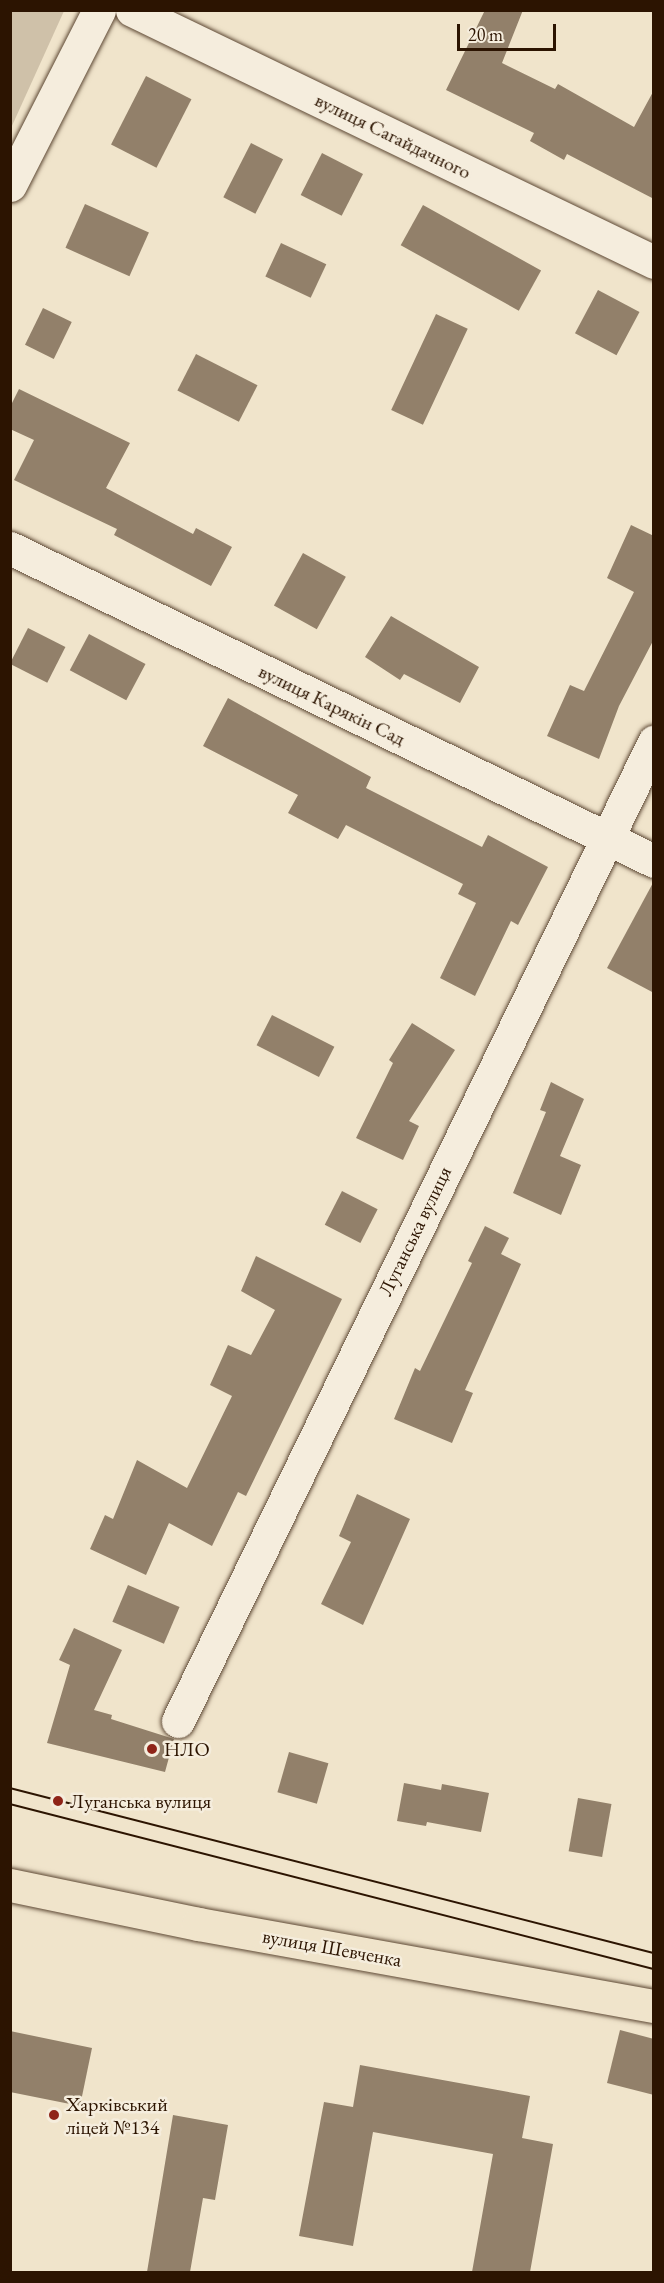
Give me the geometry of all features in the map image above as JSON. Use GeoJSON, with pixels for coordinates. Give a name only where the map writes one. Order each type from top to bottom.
{"type":"FeatureCollection","features":[{"type":"Feature","properties":{"kind":"main road","name":"вулиця Шевченка"},"geometry":{"type":"LineString","coordinates":[[10,1885],[198,1924],[654,2006]]}},
{"type":"Feature","properties":{"kind":"street"},"geometry":{"type":"LineString","coordinates":[[10,185],[99,10]]}},
{"type":"Feature","properties":{"kind":"street","name":"вулиця Сагайдачного"},"geometry":{"type":"LineString","coordinates":[[132,10],[654,262]]}},
{"type":"Feature","properties":{"kind":"street","name":"вулиця Карякін Сад"},"geometry":{"type":"LineString","coordinates":[[10,548],[654,861]]}},
{"type":"Feature","properties":{"kind":"street","name":"Луганська вулиця"},"geometry":{"type":"LineString","coordinates":[[178,1721],[605,838],[654,742]]}},
{"type":"Feature","properties":{"kind":"shaded area"},"geometry":{"type":"Polygon","coordinates":[[[10,11],[64,11],[11,128],[10,11]]]}},
{"type":"Feature","properties":{"kind":"building"},"geometry":{"type":"Polygon","coordinates":[[[485,10],[523,10],[502,63],[555,89],[558,84],[634,127],[654,90],[654,199],[567,154],[564,160],[530,141],[534,133],[446,90],[485,10]]]}},
{"type":"Feature","properties":{"kind":"building"},"geometry":{"type":"Polygon","coordinates":[[[146,76],[191,99],[156,168],[111,145],[146,76]]]}},
{"type":"Feature","properties":{"kind":"building"},"geometry":{"type":"Polygon","coordinates":[[[251,143],[283,159],[255,214],[223,197],[251,143]]]}},
{"type":"Feature","properties":{"kind":"building"},"geometry":{"type":"Polygon","coordinates":[[[322,153],[363,174],[342,216],[301,195],[322,153]]]}},
{"type":"Feature","properties":{"kind":"building"},"geometry":{"type":"Polygon","coordinates":[[[85,204],[149,232],[129,276],[65,248],[85,204]]]}},
{"type":"Feature","properties":{"kind":"building"},"geometry":{"type":"Polygon","coordinates":[[[423,205],[541,270],[519,311],[401,245],[423,205]]]}},
{"type":"Feature","properties":{"kind":"building"},"geometry":{"type":"Polygon","coordinates":[[[281,243],[326,264],[311,298],[265,277],[281,243]]]}},
{"type":"Feature","properties":{"kind":"building"},"geometry":{"type":"Polygon","coordinates":[[[598,290],[639,312],[616,355],[575,333],[598,290]]]}},
{"type":"Feature","properties":{"kind":"building"},"geometry":{"type":"Polygon","coordinates":[[[43,308],[72,322],[54,359],[25,345],[43,308]]]}},
{"type":"Feature","properties":{"kind":"building"},"geometry":{"type":"Polygon","coordinates":[[[436,314],[468,329],[423,425],[391,410],[436,314]]]}},
{"type":"Feature","properties":{"kind":"building"},"geometry":{"type":"Polygon","coordinates":[[[196,354],[257,385],[239,422],[177,391],[196,354]]]}},
{"type":"Feature","properties":{"kind":"building"},"geometry":{"type":"Polygon","coordinates":[[[19,389],[130,443],[106,488],[193,534],[196,528],[232,547],[211,586],[114,535],[117,529],[14,480],[34,440],[10,429],[10,407],[19,389]]]}},
{"type":"Feature","properties":{"kind":"building"},"geometry":{"type":"Polygon","coordinates":[[[631,525],[654,536],[654,639],[619,706],[599,759],[547,736],[570,685],[584,691],[634,592],[607,578],[631,525]]]}},
{"type":"Feature","properties":{"kind":"building"},"geometry":{"type":"Polygon","coordinates":[[[303,553],[346,577],[317,629],[274,605],[303,553]]]}},
{"type":"Feature","properties":{"kind":"building"},"geometry":{"type":"Polygon","coordinates":[[[391,616],[479,667],[460,703],[404,674],[400,680],[365,657],[391,616]]]}},
{"type":"Feature","properties":{"kind":"building"},"geometry":{"type":"Polygon","coordinates":[[[28,628],[65,647],[47,683],[10,664],[28,628]]]}},
{"type":"Feature","properties":{"kind":"building"},"geometry":{"type":"Polygon","coordinates":[[[89,634],[146,664],[126,700],[70,670],[89,634]]]}},
{"type":"Feature","properties":{"kind":"building"},"geometry":{"type":"Polygon","coordinates":[[[228,698],[371,777],[366,788],[482,847],[488,835],[548,867],[518,925],[511,921],[475,996],[440,978],[476,903],[458,894],[463,884],[346,825],[338,839],[288,813],[298,795],[203,746],[228,698]]]}},
{"type":"Feature","properties":{"kind":"building"},"geometry":{"type":"Polygon","coordinates":[[[654,881],[654,993],[607,968],[654,881]]]}},
{"type":"Feature","properties":{"kind":"building"},"geometry":{"type":"Polygon","coordinates":[[[272,1015],[334,1047],[319,1077],[257,1045],[272,1015]]]}},
{"type":"Feature","properties":{"kind":"building"},"geometry":{"type":"Polygon","coordinates":[[[412,1023],[455,1050],[409,1121],[419,1126],[403,1160],[356,1138],[393,1063],[389,1060],[412,1023]]]}},
{"type":"Feature","properties":{"kind":"building"},"geometry":{"type":"Polygon","coordinates":[[[551,1082],[584,1099],[560,1156],[581,1165],[561,1215],[513,1193],[546,1112],[540,1110],[551,1082]]]}},
{"type":"Feature","properties":{"kind":"building"},"geometry":{"type":"Polygon","coordinates":[[[342,1191],[378,1209],[360,1243],[325,1225],[342,1191]]]}},
{"type":"Feature","properties":{"kind":"building"},"geometry":{"type":"Polygon","coordinates":[[[485,1226],[509,1238],[501,1254],[521,1264],[465,1390],[473,1393],[452,1443],[394,1419],[415,1368],[420,1371],[472,1263],[468,1261],[485,1226]]]}},
{"type":"Feature","properties":{"kind":"building"},"geometry":{"type":"Polygon","coordinates":[[[256,1256],[342,1299],[246,1496],[238,1492],[212,1546],[169,1523],[146,1575],[90,1549],[105,1515],[113,1519],[137,1460],[187,1488],[232,1396],[210,1385],[228,1345],[251,1355],[275,1310],[241,1291],[256,1256]]]}},
{"type":"Feature","properties":{"kind":"building"},"geometry":{"type":"Polygon","coordinates":[[[357,1494],[410,1519],[363,1625],[321,1604],[351,1542],[339,1536],[357,1494]]]}},
{"type":"Feature","properties":{"kind":"building"},"geometry":{"type":"Polygon","coordinates":[[[128,1585],[180,1607],[164,1644],[112,1622],[128,1585]]]}},
{"type":"Feature","properties":{"kind":"building"},"geometry":{"type":"Polygon","coordinates":[[[74,1628],[122,1650],[94,1710],[112,1715],[111,1719],[174,1739],[165,1772],[47,1743],[70,1665],[59,1660],[74,1628]]]}},
{"type":"Feature","properties":{"kind":"building"},"geometry":{"type":"Polygon","coordinates":[[[289,1752],[328,1763],[317,1804],[277,1792],[289,1752]]]}},
{"type":"Feature","properties":{"kind":"building"},"geometry":{"type":"Polygon","coordinates":[[[404,1783],[441,1790],[442,1784],[489,1793],[481,1832],[427,1822],[426,1826],[397,1821],[404,1783]]]}},
{"type":"Feature","properties":{"kind":"building"},"geometry":{"type":"Polygon","coordinates":[[[578,1798],[611,1804],[602,1857],[569,1851],[578,1798]]]}},
{"type":"Feature","properties":{"kind":"building"},"geometry":{"type":"Polygon","coordinates":[[[620,2030],[654,2039],[654,2095],[607,2083],[620,2030]]]}},
{"type":"Feature","properties":{"kind":"building"},"geometry":{"type":"Polygon","coordinates":[[[10,2031],[92,2048],[80,2106],[10,2092],[10,2031]]]}},
{"type":"Feature","properties":{"kind":"building"},"geometry":{"type":"Polygon","coordinates":[[[360,2065],[530,2096],[522,2138],[553,2144],[530,2272],[472,2272],[493,2154],[373,2132],[353,2246],[299,2236],[324,2102],[353,2107],[360,2065]]]}},
{"type":"Feature","properties":{"kind":"building"},"geometry":{"type":"Polygon","coordinates":[[[173,2115],[228,2125],[215,2200],[203,2198],[190,2272],[147,2272],[173,2115]]]}},
{"type":"Feature","properties":{"kind":"tram line"},"geometry":{"type":"LineString","coordinates":[[10,1788],[654,1953]]}},
{"type":"Feature","properties":{"kind":"tram line"},"geometry":{"type":"LineString","coordinates":[[10,1804],[654,1969]]}},
{"type":"Feature","properties":{"kind":"place","name":"НЛО"},"geometry":{"type":"Point","coordinates":[152,1749]}},
{"type":"Feature","properties":{"kind":"place","name":"Луганська вулиця"},"geometry":{"type":"Point","coordinates":[58,1801]}},
{"type":"Feature","properties":{"kind":"place","name":"Харківський ліцей №134"},"geometry":{"type":"Point","coordinates":[54,2115]}}]}
